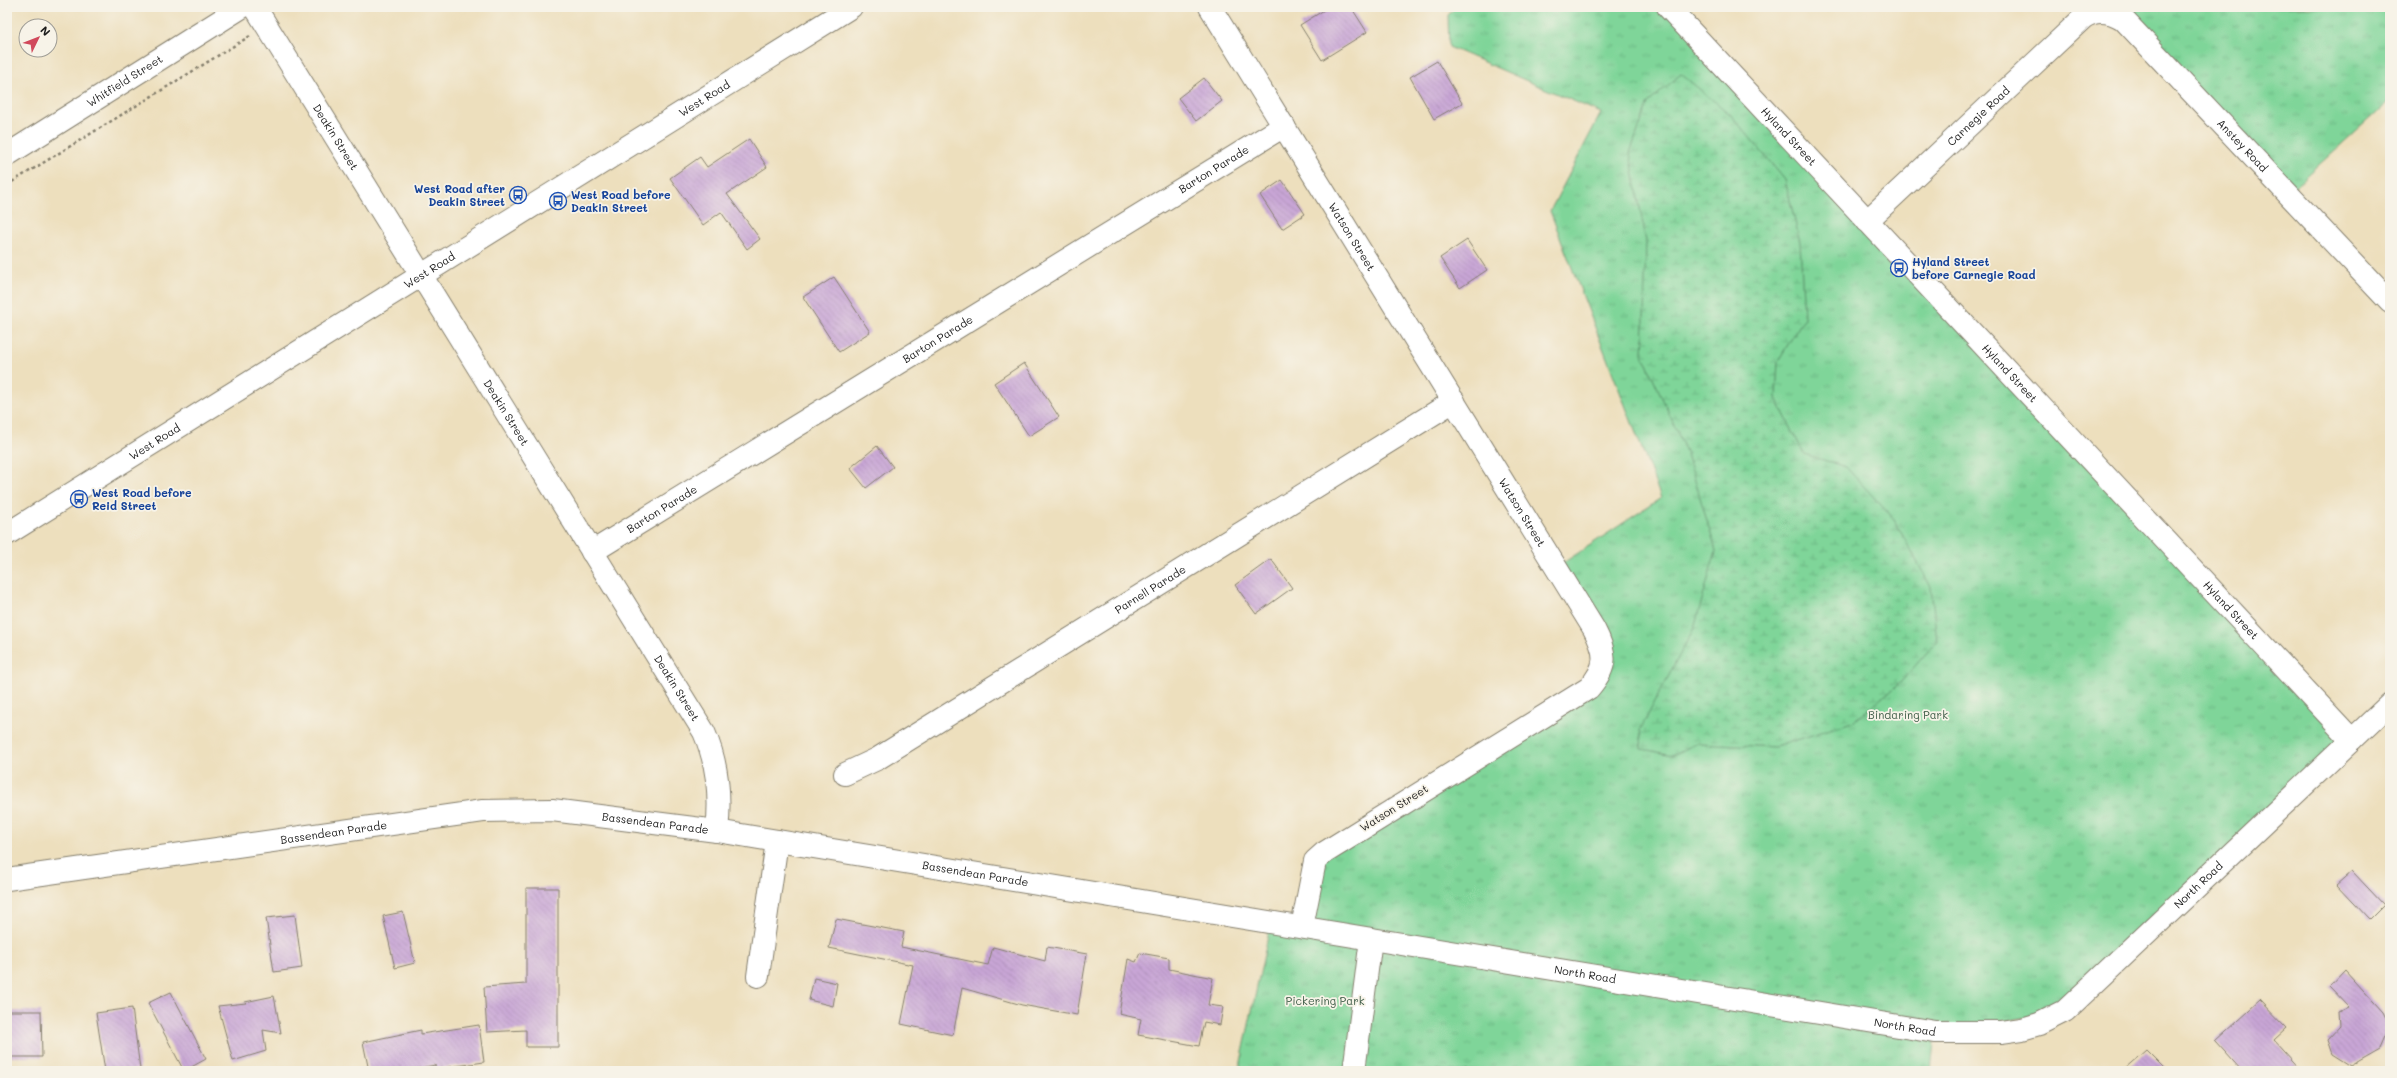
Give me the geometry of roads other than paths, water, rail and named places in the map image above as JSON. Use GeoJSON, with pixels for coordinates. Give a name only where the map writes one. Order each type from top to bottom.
{"type":"FeatureCollection","features":[{"type":"Feature","properties":{"kind":"street","name":"Whitfield Street"},"geometry":{"type":"LineString","coordinates":[[7,155],[242,7]]}},
{"type":"Feature","properties":{"kind":"street","name":"Deakin Street"},"geometry":{"type":"LineString","coordinates":[[255,7],[704,732],[713,752],[718,781],[719,812],[717,831]]}},
{"type":"Feature","properties":{"kind":"street","name":"West Road"},"geometry":{"type":"LineString","coordinates":[[7,534],[851,7]]}},
{"type":"Feature","properties":{"kind":"street","name":"Watson Street"},"geometry":{"type":"LineString","coordinates":[[1210,7],[1594,629],[1603,646],[1605,660],[1600,676],[1589,688],[1324,853],[1315,862],[1302,927]]}},
{"type":"Feature","properties":{"kind":"street","name":"Hyland Street"},"geometry":{"type":"LineString","coordinates":[[1668,7],[2352,740]]}},
{"type":"Feature","properties":{"kind":"street","name":"Carnegie Road"},"geometry":{"type":"LineString","coordinates":[[1867,221],[2089,10]]}},
{"type":"Feature","properties":{"kind":"street","name":"Anstey Road"},"geometry":{"type":"LineString","coordinates":[[2089,10],[2106,12],[2123,19],[2390,302]]}},
{"type":"Feature","properties":{"kind":"street","name":"Barton Parade"},"geometry":{"type":"LineString","coordinates":[[592,552],[1284,126]]}},
{"type":"Feature","properties":{"kind":"street","name":"Parnell Parade"},"geometry":{"type":"LineString","coordinates":[[845,774],[877,759],[1454,401]]}},
{"type":"Feature","properties":{"kind":"street","name":"North Road"},"geometry":{"type":"LineString","coordinates":[[1302,927],[1935,1032],[2001,1032],[2022,1029],[2039,1024],[2065,1011],[2390,704]]}},
{"type":"Feature","properties":{"kind":"street","name":"Bassendean Parade"},"geometry":{"type":"LineString","coordinates":[[7,879],[483,811],[552,810],[717,831],[1302,927]]}},
{"type":"Feature","properties":{"kind":"street"},"geometry":{"type":"LineString","coordinates":[[758,976],[777,841]]}},
{"type":"Feature","properties":{"kind":"street"},"geometry":{"type":"LineString","coordinates":[[1354,1071],[1371,939]]}},
{"type":"Feature","properties":{"kind":"place","name":"West Road after Deakin Street"},"geometry":{"type":"Point","coordinates":[518,195]}},
{"type":"Feature","properties":{"kind":"place","name":"West Road before Deakin Street"},"geometry":{"type":"Point","coordinates":[558,201]}},
{"type":"Feature","properties":{"kind":"place","name":"Hyland Street before Carnegie Road"},"geometry":{"type":"Point","coordinates":[1899,268]}},
{"type":"Feature","properties":{"kind":"place","name":"West Road before Reid Street"},"geometry":{"type":"Point","coordinates":[79,499]}},
{"type":"Feature","properties":{"kind":"park label","name":"Bindaring Park"},"geometry":{"type":"Point","coordinates":[1908,715]}},
{"type":"Feature","properties":{"kind":"park label","name":"Pickering Park"},"geometry":{"type":"Point","coordinates":[1325,1001]}}]}
